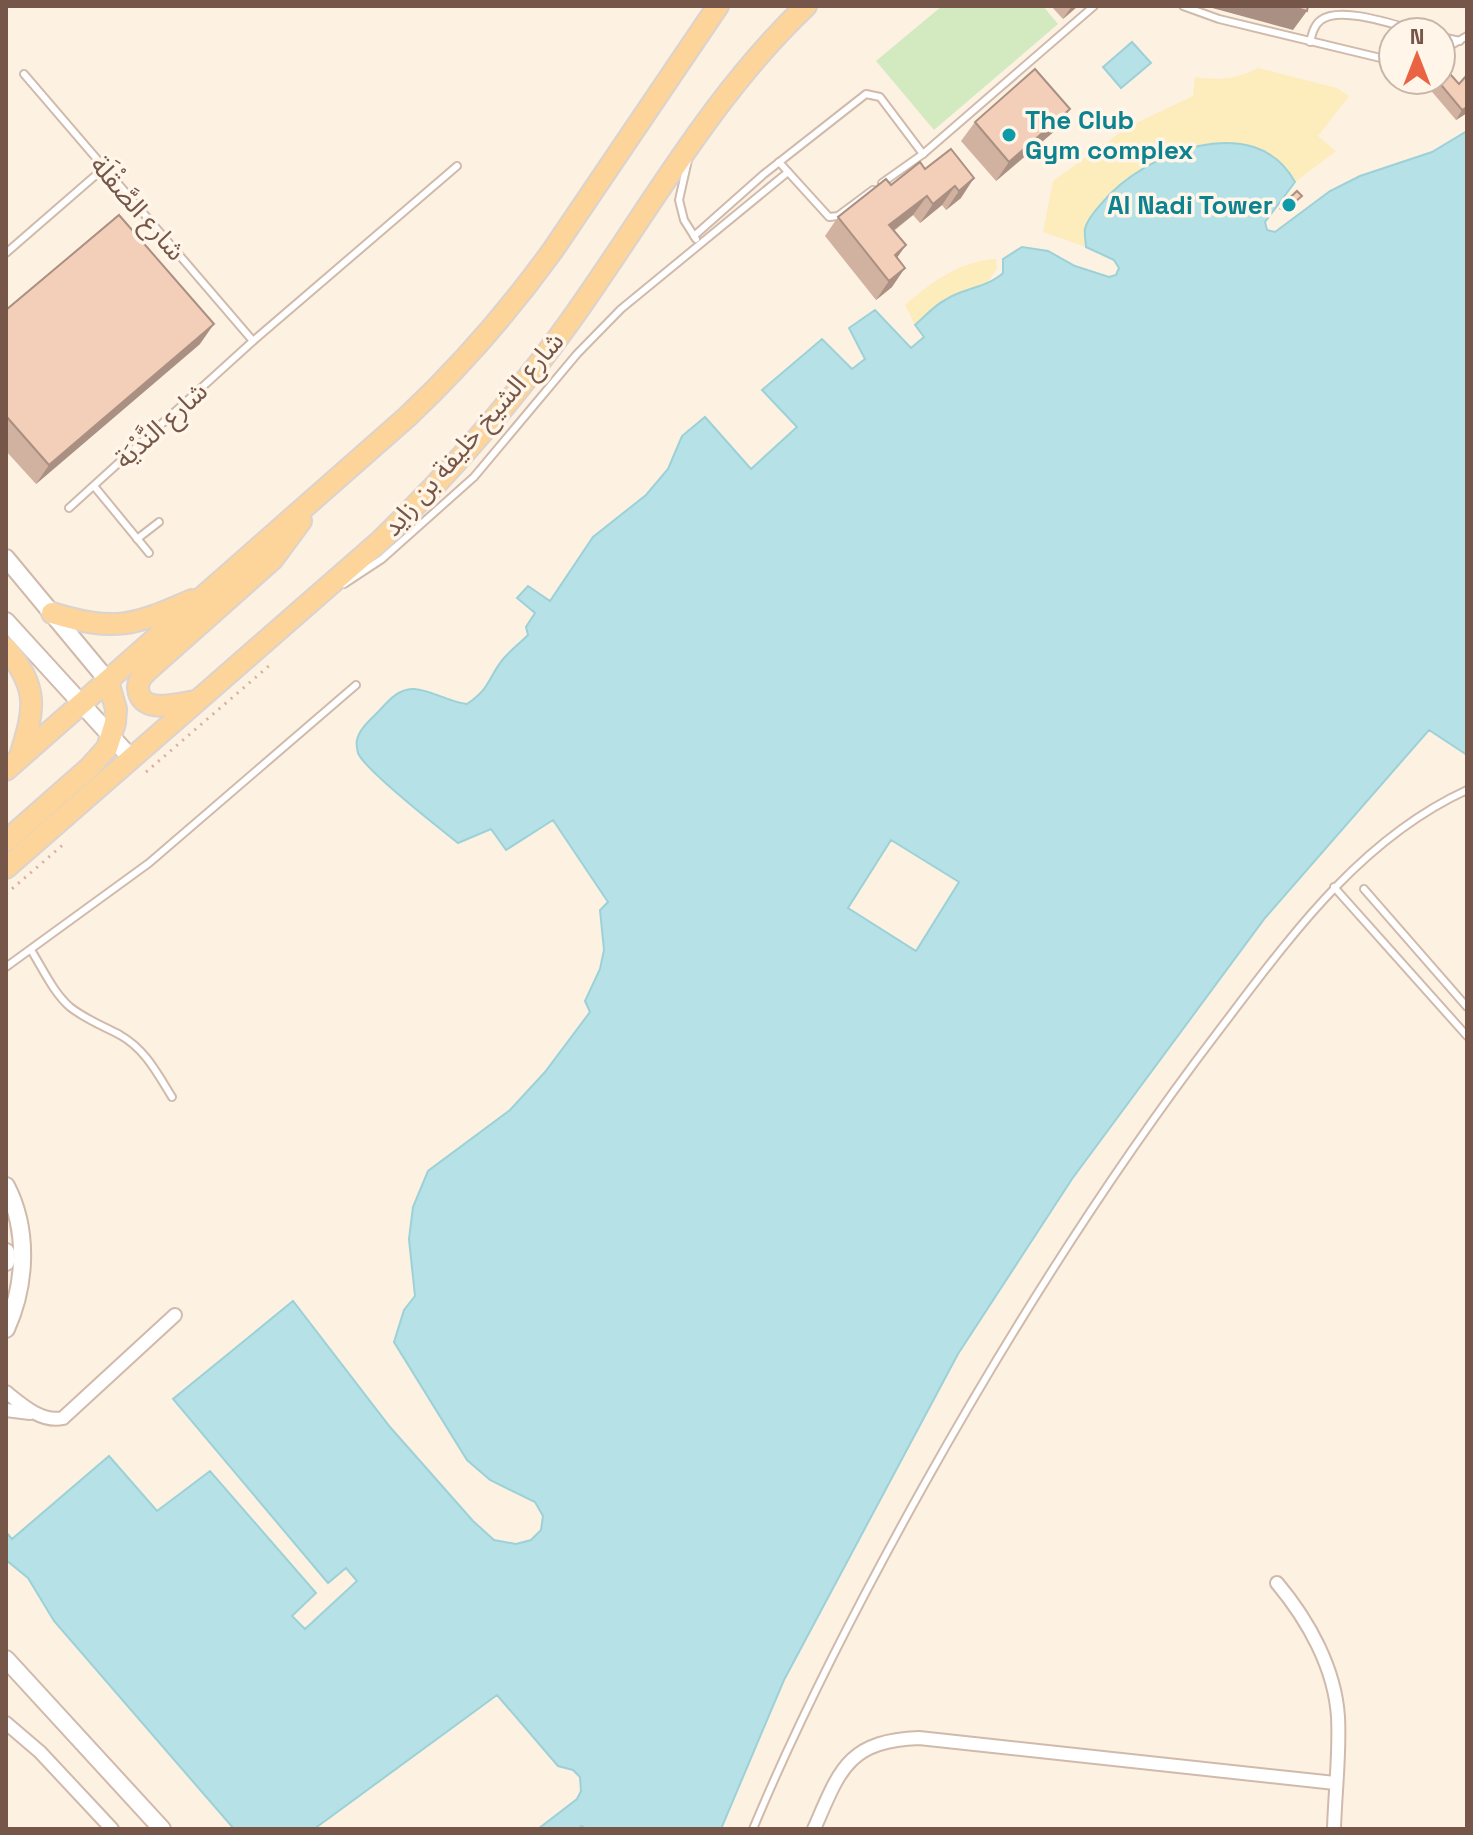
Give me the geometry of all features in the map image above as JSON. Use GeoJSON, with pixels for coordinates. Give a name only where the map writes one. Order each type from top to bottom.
{"type":"FeatureCollection","features":[{"type":"Feature","properties":{"kind":"main road","name":"شارع الشيخ خليفة بن زايد"},"geometry":{"type":"LineString","coordinates":[[13,763],[439,387],[499,321],[553,250],[718,6]]}},
{"type":"Feature","properties":{"kind":"main road","name":"شارع الشيخ خليفة بن زايد"},"geometry":{"type":"LineString","coordinates":[[6,868],[137,767],[196,701],[405,516],[508,401],[567,326],[687,151],[741,79],[806,6]]}},
{"type":"Feature","properties":{"kind":"main road"},"geometry":{"type":"LineString","coordinates":[[196,701],[157,706],[149,704],[139,692],[138,684],[147,671],[273,559],[294,534],[307,506]]}},
{"type":"Feature","properties":{"kind":"main road"},"geometry":{"type":"LineString","coordinates":[[52,613],[93,625],[132,624],[210,592]]}},
{"type":"Feature","properties":{"kind":"main road"},"geometry":{"type":"LineString","coordinates":[[6,648],[23,669],[32,694],[31,721],[13,763]]}},
{"type":"Feature","properties":{"kind":"main road"},"geometry":{"type":"LineString","coordinates":[[6,841],[89,768],[107,748],[116,709],[108,681]]}},
{"type":"Feature","properties":{"kind":"street"},"geometry":{"type":"LineString","coordinates":[[6,558],[108,681]]}},
{"type":"Feature","properties":{"kind":"street"},"geometry":{"type":"LineString","coordinates":[[6,621],[137,767]]}},
{"type":"Feature","properties":{"kind":"street"},"geometry":{"type":"LineString","coordinates":[[6,1186],[19,1222],[22,1263],[20,1283],[6,1329]]}},
{"type":"Feature","properties":{"kind":"street"},"geometry":{"type":"LineString","coordinates":[[6,1252],[6,1262]]}},
{"type":"Feature","properties":{"kind":"street"},"geometry":{"type":"LineString","coordinates":[[6,1410],[37,1414],[53,1420],[68,1415],[175,1315]]}},
{"type":"Feature","properties":{"kind":"street"},"geometry":{"type":"LineString","coordinates":[[6,1392],[37,1414]]}},
{"type":"Feature","properties":{"kind":"street"},"geometry":{"type":"LineString","coordinates":[[1277,1583],[1294,1604],[1321,1651],[1333,1684],[1338,1716],[1334,1829]]}},
{"type":"Feature","properties":{"kind":"street"},"geometry":{"type":"LineString","coordinates":[[6,1659],[162,1829]]}},
{"type":"Feature","properties":{"kind":"street"},"geometry":{"type":"LineString","coordinates":[[6,1723],[40,1752],[112,1829]]}},
{"type":"Feature","properties":{"kind":"street"},"geometry":{"type":"LineString","coordinates":[[814,1829],[836,1778],[850,1760],[871,1746],[894,1739],[919,1738],[1335,1783]]}},
{"type":"Feature","properties":{"kind":"lane"},"geometry":{"type":"LineString","coordinates":[[779,162],[826,215],[835,217],[923,154],[1094,6]]}},
{"type":"Feature","properties":{"kind":"lane"},"geometry":{"type":"LineString","coordinates":[[1183,6],[1201,14],[1377,57]]}},
{"type":"Feature","properties":{"kind":"lane"},"geometry":{"type":"LineString","coordinates":[[1310,42],[1315,26],[1336,14],[1377,23]]}},
{"type":"Feature","properties":{"kind":"lane"},"geometry":{"type":"LineString","coordinates":[[1457,43],[1467,36]]}},
{"type":"Feature","properties":{"kind":"lane","name":"شارع الصَّقْلَة"},"geometry":{"type":"LineString","coordinates":[[24,74],[253,341]]}},
{"type":"Feature","properties":{"kind":"lane"},"geometry":{"type":"LineString","coordinates":[[694,236],[748,187],[866,94],[880,97],[923,154]]}},
{"type":"Feature","properties":{"kind":"lane"},"geometry":{"type":"LineString","coordinates":[[687,151],[688,168],[679,200],[684,220],[701,245]]}},
{"type":"Feature","properties":{"kind":"lane","name":"شارع النَّدْيَة"},"geometry":{"type":"LineString","coordinates":[[69,508],[253,341],[457,166]]}},
{"type":"Feature","properties":{"kind":"lane"},"geometry":{"type":"LineString","coordinates":[[6,253],[104,168]]}},
{"type":"Feature","properties":{"kind":"lane"},"geometry":{"type":"LineString","coordinates":[[315,596],[367,570],[454,495],[494,455],[597,332],[653,281],[788,172]]}},
{"type":"Feature","properties":{"kind":"lane"},"geometry":{"type":"LineString","coordinates":[[748,187],[757,197]]}},
{"type":"Feature","properties":{"kind":"lane"},"geometry":{"type":"LineString","coordinates":[[94,486],[149,553]]}},
{"type":"Feature","properties":{"kind":"lane"},"geometry":{"type":"LineString","coordinates":[[137,539],[159,522]]}},
{"type":"Feature","properties":{"kind":"lane"},"geometry":{"type":"LineString","coordinates":[[6,967],[173,844],[356,685]]}},
{"type":"Feature","properties":{"kind":"lane"},"geometry":{"type":"LineString","coordinates":[[753,1829],[812,1698],[950,1438],[1041,1286],[1119,1168],[1185,1075],[1334,887],[1379,844],[1402,827],[1467,790]]}},
{"type":"Feature","properties":{"kind":"lane"},"geometry":{"type":"LineString","coordinates":[[1334,887],[1467,1036]]}},
{"type":"Feature","properties":{"kind":"lane"},"geometry":{"type":"LineString","coordinates":[[1364,889],[1467,1007]]}},
{"type":"Feature","properties":{"kind":"lane"},"geometry":{"type":"LineString","coordinates":[[31,950],[62,1000],[137,1048],[152,1064],[172,1097]]}},
{"type":"Feature","properties":{"kind":"path"},"geometry":{"type":"LineString","coordinates":[[137,767],[270,665]]}},
{"type":"Feature","properties":{"kind":"path"},"geometry":{"type":"LineString","coordinates":[[6,894],[73,835]]}},
{"type":"Feature","properties":{"kind":"green space"},"geometry":{"type":"Polygon","coordinates":[[[942,6],[1043,6],[1058,24],[934,130],[876,61],[942,6]]]}},
{"type":"Feature","properties":{"kind":"sand"},"geometry":{"type":"Polygon","coordinates":[[[1258,68],[1337,88],[1349,96],[1318,136],[1336,151],[1295,182],[1277,160],[1254,147],[1228,143],[1199,146],[1171,155],[1120,184],[1092,214],[1085,231],[1086,247],[1043,232],[1053,181],[1128,127],[1193,96],[1195,77],[1227,78],[1258,68]]]}},
{"type":"Feature","properties":{"kind":"sand"},"geometry":{"type":"Polygon","coordinates":[[[996,259],[997,268],[987,283],[949,300],[915,325],[905,305],[959,268],[996,259]]]}},
{"type":"Feature","properties":{"kind":"water"},"geometry":{"type":"Polygon","coordinates":[[[1132,42],[1151,63],[1121,88],[1103,67],[1132,42]]]}},
{"type":"Feature","properties":{"kind":"water"},"geometry":{"type":"Polygon","coordinates":[[[1467,131],[1467,755],[1429,730],[1265,918],[1072,1179],[958,1354],[784,1680],[721,1829],[587,1829],[581,1826],[579,1829],[538,1829],[577,1799],[581,1791],[580,1777],[573,1770],[558,1766],[497,1695],[314,1829],[234,1829],[54,1621],[28,1578],[6,1560],[6,1532],[12,1539],[109,1456],[157,1511],[210,1471],[316,1593],[292,1616],[305,1629],[357,1581],[346,1568],[328,1583],[173,1399],[293,1301],[390,1427],[473,1521],[494,1540],[516,1544],[531,1540],[541,1530],[543,1516],[535,1502],[490,1480],[467,1460],[394,1342],[404,1310],[415,1296],[409,1239],[413,1207],[428,1171],[510,1110],[545,1072],[590,1012],[585,1001],[600,969],[604,950],[600,910],[608,902],[553,820],[506,850],[491,829],[458,843],[364,761],[357,745],[363,728],[390,699],[409,689],[427,691],[467,704],[475,698],[504,658],[528,635],[526,627],[535,613],[517,598],[528,586],[550,601],[593,537],[646,495],[668,469],[682,436],[705,417],[751,469],[797,427],[762,390],[822,339],[852,369],[865,359],[849,328],[875,310],[911,348],[924,337],[915,325],[930,311],[952,296],[997,278],[1003,273],[1003,259],[1022,247],[1048,251],[1075,266],[1109,277],[1116,275],[1119,268],[1114,260],[1086,247],[1085,229],[1090,218],[1120,185],[1144,168],[1199,146],[1227,143],[1254,147],[1277,160],[1295,182],[1265,222],[1267,230],[1275,232],[1330,191],[1360,176],[1432,152],[1467,131]],[[891,840],[848,908],[916,951],[959,882],[891,840]]]}},
{"type":"Feature","properties":{"kind":"building"},"geometry":{"type":"Polygon","coordinates":[[[1290,6],[1308,6],[1307,11],[1290,6]]]}},
{"type":"Feature","properties":{"kind":"building","name":"The Club Gym complex"},"geometry":{"type":"Polygon","coordinates":[[[1035,69],[1070,109],[1009,162],[975,122],[1035,69]]]}},
{"type":"Feature","properties":{"kind":"building"},"geometry":{"type":"Polygon","coordinates":[[[1467,75],[1467,107],[1462,110],[1450,96],[1457,96],[1457,82],[1459,84],[1467,75]]]}},
{"type":"Feature","properties":{"kind":"building"},"geometry":{"type":"Polygon","coordinates":[[[951,149],[974,178],[959,191],[955,186],[933,204],[927,196],[889,225],[906,245],[895,255],[905,268],[889,281],[838,217],[886,179],[891,185],[920,162],[925,169],[951,149]]]}},
{"type":"Feature","properties":{"kind":"building"},"geometry":{"type":"Polygon","coordinates":[[[1297,191],[1302,196],[1288,208],[1283,204],[1297,191]]]}},
{"type":"Feature","properties":{"kind":"building"},"geometry":{"type":"Polygon","coordinates":[[[119,215],[214,324],[49,465],[6,416],[6,310],[119,215]]]}},
{"type":"Feature","properties":{"kind":"place","name":"The Club Gym complex"},"geometry":{"type":"Point","coordinates":[1009,135]}},
{"type":"Feature","properties":{"kind":"place","name":"Al Nadi Tower"},"geometry":{"type":"Point","coordinates":[1289,205]}}]}
